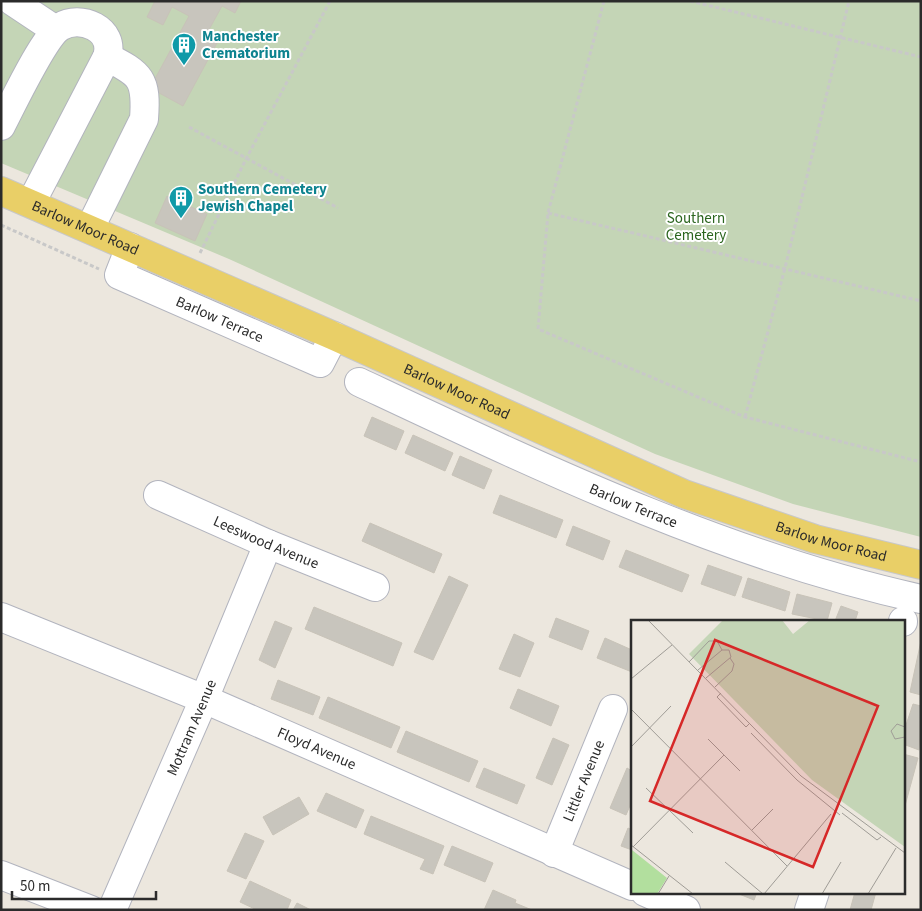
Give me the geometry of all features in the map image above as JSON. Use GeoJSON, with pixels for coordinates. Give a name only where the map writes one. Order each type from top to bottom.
{"type":"FeatureCollection","features":[{"type":"Feature","properties":{"kind":"main road","name":"Barlow Moor Road"},"geometry":{"type":"LineString","coordinates":[[1,191],[90,228],[190,274],[334,336],[684,494],[815,539],[921,565]]}},
{"type":"Feature","properties":{"kind":"street"},"geometry":{"type":"LineString","coordinates":[[12,1],[48,25],[52,33]]}},
{"type":"Feature","properties":{"kind":"street"},"geometry":{"type":"LineString","coordinates":[[1,126],[52,33],[72,21],[87,22],[102,32],[109,47],[107,57],[31,203]]}},
{"type":"Feature","properties":{"kind":"street"},"geometry":{"type":"LineString","coordinates":[[90,228],[144,119],[146,100],[139,77],[133,70],[107,57]]}},
{"type":"Feature","properties":{"kind":"street"},"geometry":{"type":"LineString","coordinates":[[119,275],[130,247]]}},
{"type":"Feature","properties":{"kind":"street","name":"Barlow Terrace"},"geometry":{"type":"LineString","coordinates":[[119,275],[320,363],[334,336]]}},
{"type":"Feature","properties":{"kind":"street","name":"Barlow Terrace"},"geometry":{"type":"LineString","coordinates":[[359,382],[556,472],[672,521],[784,562],[921,599]]}},
{"type":"Feature","properties":{"kind":"street","name":"Leeswood Avenue"},"geometry":{"type":"LineString","coordinates":[[158,495],[268,544],[375,586]]}},
{"type":"Feature","properties":{"kind":"street","name":"Mottram Avenue"},"geometry":{"type":"LineString","coordinates":[[112,910],[204,699],[268,544]]}},
{"type":"Feature","properties":{"kind":"street","name":"Floyd Avenue"},"geometry":{"type":"LineString","coordinates":[[1,616],[204,699],[631,886]]}},
{"type":"Feature","properties":{"kind":"street","name":"Littler Avenue"},"geometry":{"type":"LineString","coordinates":[[554,853],[613,709]]}},
{"type":"Feature","properties":{"kind":"street"},"geometry":{"type":"LineString","coordinates":[[1,875],[91,910]]}},
{"type":"Feature","properties":{"kind":"street"},"geometry":{"type":"LineString","coordinates":[[650,894],[686,910]]}},
{"type":"Feature","properties":{"kind":"street"},"geometry":{"type":"LineString","coordinates":[[809,910],[813,894]]}},
{"type":"Feature","properties":{"kind":"path"},"geometry":{"type":"LineString","coordinates":[[190,274],[246,159],[330,1]]}},
{"type":"Feature","properties":{"kind":"path"},"geometry":{"type":"LineString","coordinates":[[604,1],[548,214],[538,329],[745,417],[921,462]]}},
{"type":"Feature","properties":{"kind":"path"},"geometry":{"type":"LineString","coordinates":[[690,1],[921,57]]}},
{"type":"Feature","properties":{"kind":"path"},"geometry":{"type":"LineString","coordinates":[[745,417],[785,268],[849,1]]}},
{"type":"Feature","properties":{"kind":"path"},"geometry":{"type":"LineString","coordinates":[[189,127],[338,208]]}},
{"type":"Feature","properties":{"kind":"path"},"geometry":{"type":"LineString","coordinates":[[548,214],[921,300]]}},
{"type":"Feature","properties":{"kind":"path","name":"Barlow Moor Road"},"geometry":{"type":"LineString","coordinates":[[1,225],[105,272],[119,275]]}},
{"type":"Feature","properties":{"kind":"green space","name":"Southern Cemetery"},"geometry":{"type":"Polygon","coordinates":[[[1,1],[921,1],[921,537],[793,504],[655,454],[229,259],[1,163],[1,1]]]}},
{"type":"Feature","properties":{"kind":"building","name":"Manchester Crematorium"},"geometry":{"type":"Polygon","coordinates":[[[155,1],[241,1],[235,13],[222,6],[205,37],[217,43],[183,106],[150,88],[189,16],[172,7],[163,25],[147,17],[155,1]]]}},
{"type":"Feature","properties":{"kind":"building","name":"Southern Cemetery Jewish Chapel"},"geometry":{"type":"Polygon","coordinates":[[[167,196],[207,214],[195,241],[155,223],[167,196]]]}},
{"type":"Feature","properties":{"kind":"building"},"geometry":{"type":"Polygon","coordinates":[[[372,417],[404,431],[396,450],[364,436],[372,417]]]}},
{"type":"Feature","properties":{"kind":"building"},"geometry":{"type":"Polygon","coordinates":[[[413,435],[453,453],[445,471],[405,453],[413,435]]]}},
{"type":"Feature","properties":{"kind":"building"},"geometry":{"type":"Polygon","coordinates":[[[460,456],[492,470],[484,489],[452,475],[460,456]]]}},
{"type":"Feature","properties":{"kind":"building"},"geometry":{"type":"Polygon","coordinates":[[[500,495],[563,520],[556,538],[493,513],[500,495]]]}},
{"type":"Feature","properties":{"kind":"building"},"geometry":{"type":"Polygon","coordinates":[[[370,523],[442,554],[434,573],[362,541],[370,523]]]}},
{"type":"Feature","properties":{"kind":"building"},"geometry":{"type":"Polygon","coordinates":[[[573,526],[610,541],[603,560],[566,545],[573,526]]]}},
{"type":"Feature","properties":{"kind":"building"},"geometry":{"type":"Polygon","coordinates":[[[626,550],[689,575],[682,592],[619,567],[626,550]]]}},
{"type":"Feature","properties":{"kind":"building"},"geometry":{"type":"Polygon","coordinates":[[[708,565],[742,577],[735,596],[701,584],[708,565]]]}},
{"type":"Feature","properties":{"kind":"building"},"geometry":{"type":"Polygon","coordinates":[[[449,576],[468,585],[433,660],[414,652],[449,576]]]}},
{"type":"Feature","properties":{"kind":"building"},"geometry":{"type":"Polygon","coordinates":[[[748,578],[790,592],[785,611],[742,597],[748,578]]]}},
{"type":"Feature","properties":{"kind":"building"},"geometry":{"type":"Polygon","coordinates":[[[797,594],[832,603],[827,620],[792,614],[797,594]]]}},
{"type":"Feature","properties":{"kind":"building"},"geometry":{"type":"Polygon","coordinates":[[[841,606],[858,612],[855,620],[835,620],[841,606]]]}},
{"type":"Feature","properties":{"kind":"building"},"geometry":{"type":"Polygon","coordinates":[[[314,607],[402,643],[393,666],[305,629],[314,607]]]}},
{"type":"Feature","properties":{"kind":"building"},"geometry":{"type":"Polygon","coordinates":[[[556,618],[589,631],[582,650],[549,637],[556,618]]]}},
{"type":"Feature","properties":{"kind":"building"},"geometry":{"type":"Polygon","coordinates":[[[275,621],[292,628],[275,668],[259,660],[275,621]]]}},
{"type":"Feature","properties":{"kind":"building"},"geometry":{"type":"Polygon","coordinates":[[[514,634],[534,643],[520,677],[499,669],[514,634]]]}},
{"type":"Feature","properties":{"kind":"building"},"geometry":{"type":"Polygon","coordinates":[[[605,638],[631,650],[631,672],[597,658],[605,638]]]}},
{"type":"Feature","properties":{"kind":"building"},"geometry":{"type":"Polygon","coordinates":[[[921,641],[921,695],[910,692],[921,641]]]}},
{"type":"Feature","properties":{"kind":"building"},"geometry":{"type":"Polygon","coordinates":[[[278,680],[320,697],[313,715],[271,699],[278,680]]]}},
{"type":"Feature","properties":{"kind":"building"},"geometry":{"type":"Polygon","coordinates":[[[518,689],[559,706],[551,726],[510,708],[518,689]]]}},
{"type":"Feature","properties":{"kind":"building"},"geometry":{"type":"Polygon","coordinates":[[[328,697],[400,727],[391,748],[319,718],[328,697]]]}},
{"type":"Feature","properties":{"kind":"building"},"geometry":{"type":"Polygon","coordinates":[[[913,704],[921,706],[919,750],[904,744],[904,731],[913,704]]]}},
{"type":"Feature","properties":{"kind":"building"},"geometry":{"type":"Polygon","coordinates":[[[406,731],[478,761],[469,782],[397,752],[406,731]]]}},
{"type":"Feature","properties":{"kind":"building"},"geometry":{"type":"Polygon","coordinates":[[[553,738],[569,745],[552,785],[536,778],[553,738]]]}},
{"type":"Feature","properties":{"kind":"building"},"geometry":{"type":"Polygon","coordinates":[[[904,754],[918,758],[904,809],[904,754]]]}},
{"type":"Feature","properties":{"kind":"building"},"geometry":{"type":"Polygon","coordinates":[[[484,768],[525,785],[517,804],[476,787],[484,768]]]}},
{"type":"Feature","properties":{"kind":"building"},"geometry":{"type":"Polygon","coordinates":[[[627,768],[631,770],[631,803],[626,815],[610,808],[627,768]]]}},
{"type":"Feature","properties":{"kind":"building"},"geometry":{"type":"Polygon","coordinates":[[[326,793],[364,810],[356,828],[317,811],[326,793]]]}},
{"type":"Feature","properties":{"kind":"building"},"geometry":{"type":"Polygon","coordinates":[[[299,797],[309,814],[273,835],[263,817],[299,797]]]}},
{"type":"Feature","properties":{"kind":"building"},"geometry":{"type":"Polygon","coordinates":[[[371,816],[444,846],[433,874],[420,869],[425,859],[364,834],[371,816]]]}},
{"type":"Feature","properties":{"kind":"building"},"geometry":{"type":"Polygon","coordinates":[[[628,828],[631,830],[631,850],[621,846],[628,828]]]}},
{"type":"Feature","properties":{"kind":"building"},"geometry":{"type":"Polygon","coordinates":[[[245,833],[264,841],[246,879],[227,871],[245,833]]]}},
{"type":"Feature","properties":{"kind":"building"},"geometry":{"type":"Polygon","coordinates":[[[452,846],[493,863],[485,882],[444,865],[452,846]]]}},
{"type":"Feature","properties":{"kind":"building"},"geometry":{"type":"Polygon","coordinates":[[[250,881],[291,900],[287,910],[257,910],[240,902],[250,881]]]}},
{"type":"Feature","properties":{"kind":"building"},"geometry":{"type":"Polygon","coordinates":[[[493,890],[516,900],[515,903],[532,910],[484,910],[493,890]]]}},
{"type":"Feature","properties":{"kind":"building"},"geometry":{"type":"Polygon","coordinates":[[[739,894],[756,894],[754,900],[739,894]]]}},
{"type":"Feature","properties":{"kind":"building"},"geometry":{"type":"Polygon","coordinates":[[[854,894],[875,894],[871,910],[850,910],[854,894]]]}},
{"type":"Feature","properties":{"kind":"building"},"geometry":{"type":"Polygon","coordinates":[[[297,903],[311,910],[293,910],[297,903]]]}},
{"type":"Feature","properties":{"kind":"place","name":"Manchester Crematorium"},"geometry":{"type":"Point","coordinates":[184,66]}},
{"type":"Feature","properties":{"kind":"place","name":"Southern Cemetery Jewish Chapel"},"geometry":{"type":"Point","coordinates":[181,219]}}]}
